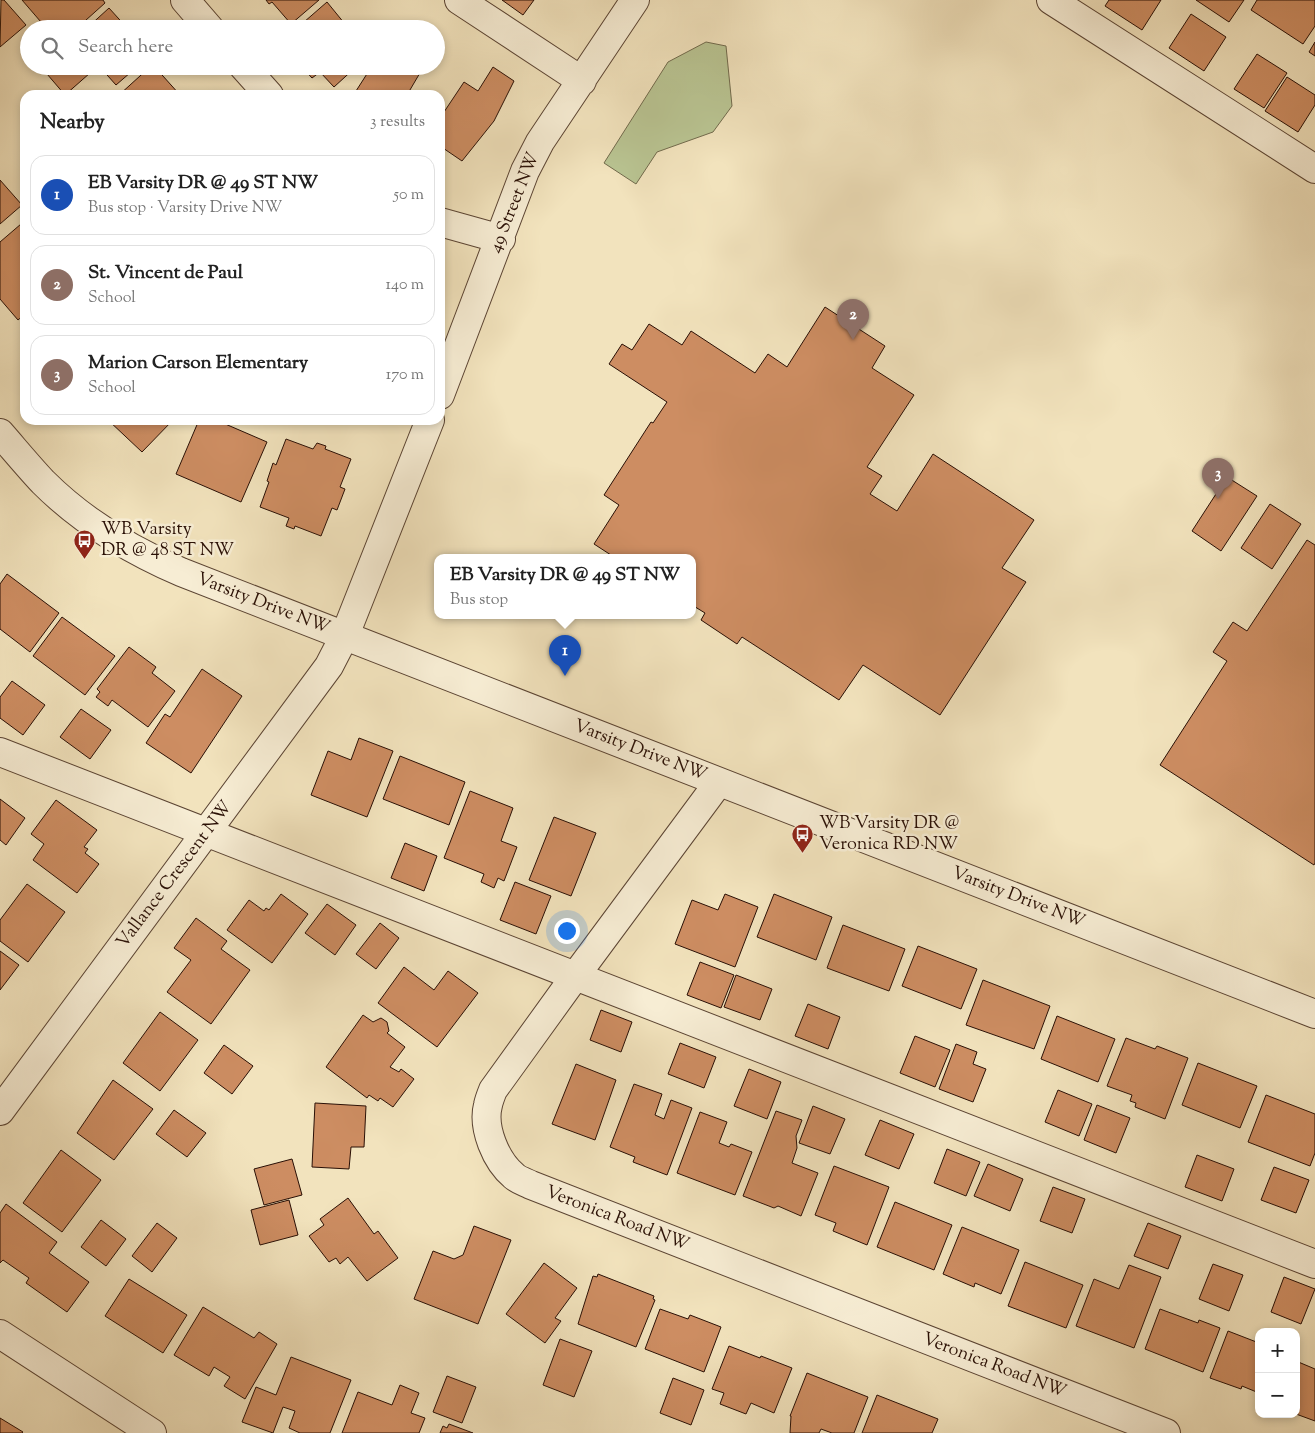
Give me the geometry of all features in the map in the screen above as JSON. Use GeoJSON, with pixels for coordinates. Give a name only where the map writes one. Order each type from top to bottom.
{"type":"FeatureCollection","features":[{"type":"Feature","properties":{"kind":"street"},"geometry":{"type":"LineString","coordinates":[[185,0],[202,20]]}},
{"type":"Feature","properties":{"kind":"street"},"geometry":{"type":"LineString","coordinates":[[459,0],[582,81]]}},
{"type":"Feature","properties":{"kind":"street","name":"49 Street NW"},"geometry":{"type":"LineString","coordinates":[[445,382],[501,239],[525,171],[540,142],[634,0]]}},
{"type":"Feature","properties":{"kind":"street"},"geometry":{"type":"LineString","coordinates":[[1051,0],[1315,169]]}},
{"type":"Feature","properties":{"kind":"street"},"geometry":{"type":"LineString","coordinates":[[251,75],[264,90]]}},
{"type":"Feature","properties":{"kind":"street"},"geometry":{"type":"LineString","coordinates":[[445,223],[501,239]]}},
{"type":"Feature","properties":{"kind":"street"},"geometry":{"type":"LineString","coordinates":[[344,635],[428,425]]}},
{"type":"Feature","properties":{"kind":"street","name":"Varsity Drive NW"},"geometry":{"type":"LineString","coordinates":[[0,433],[44,482],[91,523],[144,556],[1315,1014]]}},
{"type":"Feature","properties":{"kind":"street","name":"Vallance Crescent NW"},"geometry":{"type":"LineString","coordinates":[[0,1111],[318,682],[329,666],[344,635]]}},
{"type":"Feature","properties":{"kind":"street"},"geometry":{"type":"LineString","coordinates":[[1,754],[576,975],[1315,1264]]}},
{"type":"Feature","properties":{"kind":"street","name":"Veronica Road NW"},"geometry":{"type":"LineString","coordinates":[[720,782],[493,1090],[487,1107],[488,1126],[494,1150],[502,1164],[515,1177],[540,1189],[1166,1433]]}},
{"type":"Feature","properties":{"kind":"street"},"geometry":{"type":"LineString","coordinates":[[0,1334],[152,1433]]}},
{"type":"Feature","properties":{"kind":"green space"},"geometry":{"type":"Polygon","coordinates":[[[706,42],[726,46],[732,106],[713,132],[657,152],[636,184],[604,163],[668,62],[706,42]]]}},
{"type":"Feature","properties":{"kind":"building"},"geometry":{"type":"Polygon","coordinates":[[[1,0],[4,0],[22,20],[20,20],[20,30],[0,47],[1,0]]]}},
{"type":"Feature","properties":{"kind":"building"},"geometry":{"type":"Polygon","coordinates":[[[22,0],[103,0],[105,3],[86,20],[39,20],[22,0]]]}},
{"type":"Feature","properties":{"kind":"building"},"geometry":{"type":"Polygon","coordinates":[[[266,0],[319,0],[296,20],[288,20],[272,2],[269,4],[266,0]]]}},
{"type":"Feature","properties":{"kind":"building"},"geometry":{"type":"Polygon","coordinates":[[[502,0],[534,0],[523,15],[502,0]]]}},
{"type":"Feature","properties":{"kind":"building"},"geometry":{"type":"Polygon","coordinates":[[[1109,0],[1161,0],[1142,30],[1105,6],[1109,0]]]}},
{"type":"Feature","properties":{"kind":"building"},"geometry":{"type":"Polygon","coordinates":[[[1196,0],[1244,0],[1229,22],[1196,0]]]}},
{"type":"Feature","properties":{"kind":"building"},"geometry":{"type":"Polygon","coordinates":[[[1257,0],[1315,0],[1315,26],[1303,44],[1251,10],[1257,0]]]}},
{"type":"Feature","properties":{"kind":"building"},"geometry":{"type":"Polygon","coordinates":[[[327,2],[342,20],[306,20],[327,2]]]}},
{"type":"Feature","properties":{"kind":"building"},"geometry":{"type":"Polygon","coordinates":[[[109,8],[120,20],[96,20],[109,8]]]}},
{"type":"Feature","properties":{"kind":"building"},"geometry":{"type":"Polygon","coordinates":[[[1191,14],[1226,37],[1204,71],[1169,48],[1191,14]]]}},
{"type":"Feature","properties":{"kind":"building"},"geometry":{"type":"Polygon","coordinates":[[[1315,42],[1315,56],[1309,52],[1315,42]]]}},
{"type":"Feature","properties":{"kind":"building"},"geometry":{"type":"Polygon","coordinates":[[[1257,54],[1287,73],[1264,108],[1234,89],[1257,54]]]}},
{"type":"Feature","properties":{"kind":"building"},"geometry":{"type":"Polygon","coordinates":[[[493,67],[514,81],[494,121],[462,161],[445,149],[445,110],[464,82],[478,91],[493,67]]]}},
{"type":"Feature","properties":{"kind":"building"},"geometry":{"type":"Polygon","coordinates":[[[48,75],[88,75],[71,90],[61,90],[48,75]]]}},
{"type":"Feature","properties":{"kind":"building"},"geometry":{"type":"Polygon","coordinates":[[[107,75],[128,75],[116,85],[107,75]]]}},
{"type":"Feature","properties":{"kind":"building"},"geometry":{"type":"Polygon","coordinates":[[[141,75],[162,75],[176,90],[125,90],[141,75]]]}},
{"type":"Feature","properties":{"kind":"building"},"geometry":{"type":"Polygon","coordinates":[[[323,75],[347,75],[334,87],[323,75]]]}},
{"type":"Feature","properties":{"kind":"building"},"geometry":{"type":"Polygon","coordinates":[[[366,75],[419,75],[410,90],[357,90],[366,75]]]}},
{"type":"Feature","properties":{"kind":"building"},"geometry":{"type":"Polygon","coordinates":[[[1287,77],[1315,95],[1315,105],[1298,132],[1265,111],[1287,77]]]}},
{"type":"Feature","properties":{"kind":"building"},"geometry":{"type":"Polygon","coordinates":[[[0,180],[20,203],[20,207],[0,224],[0,180]]]}},
{"type":"Feature","properties":{"kind":"building"},"geometry":{"type":"Polygon","coordinates":[[[20,225],[20,318],[18,320],[0,299],[0,242],[20,225]]]}},
{"type":"Feature","properties":{"kind":"building"},"geometry":{"type":"Polygon","coordinates":[[[825,307],[885,346],[872,368],[914,395],[867,467],[882,476],[870,494],[897,511],[933,454],[1034,520],[1002,568],[1026,582],[940,715],[863,665],[839,700],[742,637],[737,644],[701,620],[705,613],[696,607],[696,554],[609,554],[594,544],[619,505],[604,495],[651,422],[653,423],[667,402],[609,364],[622,344],[632,350],[649,324],[682,345],[691,331],[755,373],[768,354],[787,367],[825,307]]]}},
{"type":"Feature","properties":{"kind":"building"},"geometry":{"type":"Polygon","coordinates":[[[113,425],[168,425],[142,452],[113,425]]]}},
{"type":"Feature","properties":{"kind":"building"},"geometry":{"type":"Polygon","coordinates":[[[197,425],[228,425],[267,442],[241,502],[176,474],[197,425]]]}},
{"type":"Feature","properties":{"kind":"building"},"geometry":{"type":"Polygon","coordinates":[[[286,439],[313,449],[317,443],[326,446],[325,449],[351,459],[340,487],[345,489],[337,510],[332,508],[321,536],[295,526],[294,529],[286,526],[289,518],[260,507],[269,482],[267,481],[273,463],[276,465],[286,439]]]}},
{"type":"Feature","properties":{"kind":"building"},"geometry":{"type":"Polygon","coordinates":[[[1227,477],[1257,496],[1221,551],[1192,531],[1227,477]]]}},
{"type":"Feature","properties":{"kind":"building"},"geometry":{"type":"Polygon","coordinates":[[[1270,504],[1301,524],[1272,569],[1241,548],[1270,504]]]}},
{"type":"Feature","properties":{"kind":"building"},"geometry":{"type":"Polygon","coordinates":[[[1307,540],[1315,545],[1314,865],[1160,765],[1227,661],[1213,652],[1233,622],[1247,631],[1307,540]]]}},
{"type":"Feature","properties":{"kind":"building"},"geometry":{"type":"Polygon","coordinates":[[[7,574],[59,613],[30,652],[0,629],[0,584],[7,574]]]}},
{"type":"Feature","properties":{"kind":"building"},"geometry":{"type":"Polygon","coordinates":[[[62,617],[115,656],[85,695],[33,656],[62,617]]]}},
{"type":"Feature","properties":{"kind":"building"},"geometry":{"type":"Polygon","coordinates":[[[129,647],[156,667],[152,673],[175,691],[148,727],[112,700],[108,706],[96,697],[100,692],[97,689],[129,647]]]}},
{"type":"Feature","properties":{"kind":"building"},"geometry":{"type":"Polygon","coordinates":[[[202,669],[242,696],[191,773],[146,743],[165,714],[170,717],[202,669]]]}},
{"type":"Feature","properties":{"kind":"building"},"geometry":{"type":"Polygon","coordinates":[[[12,681],[45,705],[23,735],[0,718],[0,697],[12,681]]]}},
{"type":"Feature","properties":{"kind":"building"},"geometry":{"type":"Polygon","coordinates":[[[81,709],[111,730],[90,759],[60,737],[81,709]]]}},
{"type":"Feature","properties":{"kind":"building"},"geometry":{"type":"Polygon","coordinates":[[[359,738],[393,751],[367,817],[311,795],[328,751],[351,760],[359,738]]]}},
{"type":"Feature","properties":{"kind":"building"},"geometry":{"type":"Polygon","coordinates":[[[400,756],[465,782],[449,825],[383,799],[400,756]]]}},
{"type":"Feature","properties":{"kind":"building"},"geometry":{"type":"Polygon","coordinates":[[[470,791],[513,808],[501,841],[517,847],[504,881],[498,878],[494,888],[481,882],[484,874],[444,858],[470,791]]]}},
{"type":"Feature","properties":{"kind":"building"},"geometry":{"type":"Polygon","coordinates":[[[0,799],[25,818],[6,845],[0,840],[0,799]]]}},
{"type":"Feature","properties":{"kind":"building"},"geometry":{"type":"Polygon","coordinates":[[[56,800],[97,830],[84,847],[88,849],[85,853],[99,864],[77,893],[33,860],[44,844],[31,834],[56,800]]]}},
{"type":"Feature","properties":{"kind":"building"},"geometry":{"type":"Polygon","coordinates":[[[554,817],[596,833],[571,896],[529,880],[554,817]]]}},
{"type":"Feature","properties":{"kind":"building"},"geometry":{"type":"Polygon","coordinates":[[[405,843],[437,856],[424,891],[391,878],[405,843]]]}},
{"type":"Feature","properties":{"kind":"building"},"geometry":{"type":"Polygon","coordinates":[[[515,882],[551,896],[536,934],[500,920],[515,882]]]}},
{"type":"Feature","properties":{"kind":"building"},"geometry":{"type":"Polygon","coordinates":[[[27,884],[65,912],[28,962],[0,941],[0,920],[27,884]]]}},
{"type":"Feature","properties":{"kind":"building"},"geometry":{"type":"Polygon","coordinates":[[[281,894],[308,914],[272,963],[227,930],[249,900],[264,911],[266,908],[269,910],[281,894]]]}},
{"type":"Feature","properties":{"kind":"building"},"geometry":{"type":"Polygon","coordinates":[[[725,894],[758,907],[735,967],[675,944],[692,900],[718,910],[725,894]]]}},
{"type":"Feature","properties":{"kind":"building"},"geometry":{"type":"Polygon","coordinates":[[[774,894],[832,917],[816,960],[757,937],[774,894]]]}},
{"type":"Feature","properties":{"kind":"building"},"geometry":{"type":"Polygon","coordinates":[[[327,904],[356,925],[335,955],[305,933],[327,904]]]}},
{"type":"Feature","properties":{"kind":"building"},"geometry":{"type":"Polygon","coordinates":[[[196,918],[227,941],[221,949],[250,970],[211,1024],[167,992],[191,960],[174,948],[196,918]]]}},
{"type":"Feature","properties":{"kind":"building"},"geometry":{"type":"Polygon","coordinates":[[[380,923],[399,938],[376,969],[356,954],[380,923]]]}},
{"type":"Feature","properties":{"kind":"building"},"geometry":{"type":"Polygon","coordinates":[[[843,925],[905,949],[889,991],[827,968],[843,925]]]}},
{"type":"Feature","properties":{"kind":"building"},"geometry":{"type":"Polygon","coordinates":[[[918,946],[977,969],[961,1009],[902,986],[918,946]]]}},
{"type":"Feature","properties":{"kind":"building"},"geometry":{"type":"Polygon","coordinates":[[[0,951],[19,965],[0,990],[0,951]]]}},
{"type":"Feature","properties":{"kind":"building"},"geometry":{"type":"Polygon","coordinates":[[[700,962],[734,975],[721,1008],[687,995],[700,962]]]}},
{"type":"Feature","properties":{"kind":"building"},"geometry":{"type":"Polygon","coordinates":[[[404,967],[434,990],[448,971],[478,993],[437,1047],[378,1003],[404,967]]]}},
{"type":"Feature","properties":{"kind":"building"},"geometry":{"type":"Polygon","coordinates":[[[736,975],[772,989],[760,1020],[724,1007],[736,975]]]}},
{"type":"Feature","properties":{"kind":"building"},"geometry":{"type":"Polygon","coordinates":[[[983,980],[1050,1006],[1034,1049],[966,1025],[983,980]]]}},
{"type":"Feature","properties":{"kind":"building"},"geometry":{"type":"Polygon","coordinates":[[[808,1004],[840,1017],[828,1049],[795,1036],[808,1004]]]}},
{"type":"Feature","properties":{"kind":"building"},"geometry":{"type":"Polygon","coordinates":[[[601,1010],[632,1022],[621,1052],[590,1040],[601,1010]]]}},
{"type":"Feature","properties":{"kind":"building"},"geometry":{"type":"Polygon","coordinates":[[[160,1012],[198,1040],[160,1091],[123,1063],[160,1012]]]}},
{"type":"Feature","properties":{"kind":"building"},"geometry":{"type":"Polygon","coordinates":[[[363,1015],[373,1022],[381,1018],[387,1022],[389,1031],[387,1033],[405,1047],[390,1067],[399,1072],[401,1069],[414,1079],[393,1107],[380,1098],[378,1101],[369,1095],[367,1098],[326,1067],[363,1015]]]}},
{"type":"Feature","properties":{"kind":"building"},"geometry":{"type":"Polygon","coordinates":[[[1057,1016],[1115,1039],[1098,1082],[1041,1059],[1057,1016]]]}},
{"type":"Feature","properties":{"kind":"building"},"geometry":{"type":"Polygon","coordinates":[[[915,1036],[950,1050],[935,1087],[900,1073],[915,1036]]]}},
{"type":"Feature","properties":{"kind":"building"},"geometry":{"type":"Polygon","coordinates":[[[1126,1038],[1155,1049],[1157,1046],[1188,1058],[1165,1119],[1135,1107],[1136,1103],[1130,1101],[1132,1095],[1107,1086],[1126,1038]]]}},
{"type":"Feature","properties":{"kind":"building"},"geometry":{"type":"Polygon","coordinates":[[[680,1043],[716,1057],[704,1088],[668,1074],[680,1043]]]}},
{"type":"Feature","properties":{"kind":"building"},"geometry":{"type":"Polygon","coordinates":[[[956,1044],[977,1052],[973,1064],[986,1069],[973,1102],[939,1089],[956,1044]]]}},
{"type":"Feature","properties":{"kind":"building"},"geometry":{"type":"Polygon","coordinates":[[[224,1045],[253,1066],[232,1094],[204,1073],[224,1045]]]}},
{"type":"Feature","properties":{"kind":"building"},"geometry":{"type":"Polygon","coordinates":[[[1198,1063],[1257,1086],[1240,1128],[1182,1105],[1198,1063]]]}},
{"type":"Feature","properties":{"kind":"building"},"geometry":{"type":"Polygon","coordinates":[[[576,1064],[616,1080],[595,1140],[552,1124],[576,1064]]]}},
{"type":"Feature","properties":{"kind":"building"},"geometry":{"type":"Polygon","coordinates":[[[749,1069],[781,1082],[767,1119],[734,1106],[749,1069]]]}},
{"type":"Feature","properties":{"kind":"building"},"geometry":{"type":"Polygon","coordinates":[[[113,1080],[153,1109],[114,1160],[77,1133],[113,1080]]]}},
{"type":"Feature","properties":{"kind":"building"},"geometry":{"type":"Polygon","coordinates":[[[634,1084],[662,1094],[655,1115],[664,1119],[671,1100],[692,1108],[667,1175],[633,1162],[635,1157],[610,1147],[634,1084]]]}},
{"type":"Feature","properties":{"kind":"building"},"geometry":{"type":"Polygon","coordinates":[[[1058,1090],[1092,1104],[1079,1136],[1045,1122],[1058,1090]]]}},
{"type":"Feature","properties":{"kind":"building"},"geometry":{"type":"Polygon","coordinates":[[[1266,1095],[1315,1114],[1315,1153],[1310,1166],[1248,1142],[1266,1095]]]}},
{"type":"Feature","properties":{"kind":"building"},"geometry":{"type":"Polygon","coordinates":[[[315,1103],[366,1106],[364,1147],[351,1147],[349,1169],[312,1167],[315,1103]]]}},
{"type":"Feature","properties":{"kind":"building"},"geometry":{"type":"Polygon","coordinates":[[[1097,1105],[1130,1118],[1116,1153],[1084,1140],[1097,1105]]]}},
{"type":"Feature","properties":{"kind":"building"},"geometry":{"type":"Polygon","coordinates":[[[813,1106],[845,1119],[830,1154],[799,1143],[813,1106]]]}},
{"type":"Feature","properties":{"kind":"building"},"geometry":{"type":"Polygon","coordinates":[[[174,1110],[206,1133],[187,1157],[156,1134],[174,1110]]]}},
{"type":"Feature","properties":{"kind":"building"},"geometry":{"type":"Polygon","coordinates":[[[776,1111],[802,1120],[796,1136],[797,1148],[792,1163],[818,1173],[801,1216],[778,1206],[774,1208],[743,1196],[776,1111]]]}},
{"type":"Feature","properties":{"kind":"building"},"geometry":{"type":"Polygon","coordinates":[[[700,1112],[727,1122],[719,1143],[729,1147],[731,1144],[752,1152],[735,1195],[677,1173],[700,1112]]]}},
{"type":"Feature","properties":{"kind":"building"},"geometry":{"type":"Polygon","coordinates":[[[880,1120],[914,1134],[899,1169],[865,1155],[880,1120]]]}},
{"type":"Feature","properties":{"kind":"building"},"geometry":{"type":"Polygon","coordinates":[[[947,1149],[980,1162],[966,1196],[934,1183],[947,1149]]]}},
{"type":"Feature","properties":{"kind":"building"},"geometry":{"type":"Polygon","coordinates":[[[61,1150],[101,1180],[62,1232],[23,1203],[61,1150]]]}},
{"type":"Feature","properties":{"kind":"building"},"geometry":{"type":"Polygon","coordinates":[[[1197,1155],[1234,1169],[1222,1201],[1185,1187],[1197,1155]]]}},
{"type":"Feature","properties":{"kind":"building"},"geometry":{"type":"Polygon","coordinates":[[[292,1159],[302,1195],[264,1205],[254,1169],[292,1159]]]}},
{"type":"Feature","properties":{"kind":"building"},"geometry":{"type":"Polygon","coordinates":[[[988,1164],[1023,1179],[1010,1211],[974,1196],[988,1164]]]}},
{"type":"Feature","properties":{"kind":"building"},"geometry":{"type":"Polygon","coordinates":[[[834,1166],[889,1187],[867,1245],[833,1231],[836,1223],[815,1215],[834,1166]]]}},
{"type":"Feature","properties":{"kind":"building"},"geometry":{"type":"Polygon","coordinates":[[[1274,1167],[1309,1180],[1296,1213],[1261,1200],[1274,1167]]]}},
{"type":"Feature","properties":{"kind":"building"},"geometry":{"type":"Polygon","coordinates":[[[1053,1187],[1085,1199],[1072,1233],[1040,1221],[1053,1187]]]}},
{"type":"Feature","properties":{"kind":"building"},"geometry":{"type":"Polygon","coordinates":[[[348,1198],[374,1234],[378,1231],[398,1258],[367,1281],[348,1257],[340,1264],[336,1258],[329,1262],[309,1236],[324,1225],[320,1219],[348,1198]]]}},
{"type":"Feature","properties":{"kind":"building"},"geometry":{"type":"Polygon","coordinates":[[[289,1200],[298,1235],[260,1245],[251,1210],[289,1200]]]}},
{"type":"Feature","properties":{"kind":"building"},"geometry":{"type":"Polygon","coordinates":[[[895,1202],[952,1225],[934,1270],[877,1247],[895,1202]]]}},
{"type":"Feature","properties":{"kind":"building"},"geometry":{"type":"Polygon","coordinates":[[[6,1204],[57,1242],[49,1253],[89,1282],[67,1312],[26,1283],[29,1278],[3,1260],[0,1263],[0,1213],[6,1204]]]}},
{"type":"Feature","properties":{"kind":"building"},"geometry":{"type":"Polygon","coordinates":[[[101,1220],[126,1239],[106,1266],[81,1247],[101,1220]]]}},
{"type":"Feature","properties":{"kind":"building"},"geometry":{"type":"Polygon","coordinates":[[[157,1223],[177,1238],[152,1272],[132,1256],[157,1223]]]}},
{"type":"Feature","properties":{"kind":"building"},"geometry":{"type":"Polygon","coordinates":[[[1148,1223],[1181,1236],[1168,1269],[1134,1256],[1148,1223]]]}},
{"type":"Feature","properties":{"kind":"building"},"geometry":{"type":"Polygon","coordinates":[[[474,1226],[511,1240],[478,1324],[414,1299],[433,1251],[454,1259],[463,1255],[474,1226]]]}},
{"type":"Feature","properties":{"kind":"building"},"geometry":{"type":"Polygon","coordinates":[[[962,1227],[1019,1250],[1001,1294],[975,1283],[974,1287],[943,1274],[962,1227]]]}},
{"type":"Feature","properties":{"kind":"building"},"geometry":{"type":"Polygon","coordinates":[[[1025,1262],[1083,1285],[1066,1328],[1008,1306],[1025,1262]]]}},
{"type":"Feature","properties":{"kind":"building"},"geometry":{"type":"Polygon","coordinates":[[[544,1263],[577,1288],[555,1318],[561,1321],[545,1343],[506,1314],[544,1263]]]}},
{"type":"Feature","properties":{"kind":"building"},"geometry":{"type":"Polygon","coordinates":[[[1213,1264],[1243,1275],[1229,1311],[1199,1299],[1213,1264]]]}},
{"type":"Feature","properties":{"kind":"building"},"geometry":{"type":"Polygon","coordinates":[[[1129,1265],[1161,1277],[1134,1348],[1076,1326],[1094,1279],[1119,1289],[1129,1265]]]}},
{"type":"Feature","properties":{"kind":"building"},"geometry":{"type":"Polygon","coordinates":[[[598,1274],[654,1296],[653,1299],[655,1300],[636,1347],[578,1324],[593,1276],[597,1277],[598,1274]]]}},
{"type":"Feature","properties":{"kind":"building"},"geometry":{"type":"Polygon","coordinates":[[[1284,1277],[1315,1289],[1301,1324],[1271,1312],[1284,1277]]]}},
{"type":"Feature","properties":{"kind":"building"},"geometry":{"type":"Polygon","coordinates":[[[129,1279],[187,1315],[163,1353],[105,1316],[129,1279]]]}},
{"type":"Feature","properties":{"kind":"building"},"geometry":{"type":"Polygon","coordinates":[[[203,1307],[254,1338],[259,1332],[277,1344],[245,1399],[224,1386],[230,1377],[214,1367],[209,1376],[174,1355],[203,1307]]]}},
{"type":"Feature","properties":{"kind":"building"},"geometry":{"type":"Polygon","coordinates":[[[660,1309],[688,1319],[690,1315],[721,1327],[704,1372],[645,1349],[660,1309]]]}},
{"type":"Feature","properties":{"kind":"building"},"geometry":{"type":"Polygon","coordinates":[[[1160,1309],[1198,1323],[1199,1320],[1220,1328],[1203,1372],[1145,1349],[1160,1309]]]}},
{"type":"Feature","properties":{"kind":"building"},"geometry":{"type":"Polygon","coordinates":[[[1228,1331],[1255,1341],[1255,1391],[1242,1386],[1241,1389],[1210,1378],[1228,1331]]]}},
{"type":"Feature","properties":{"kind":"building"},"geometry":{"type":"Polygon","coordinates":[[[560,1339],[592,1351],[574,1397],[543,1385],[560,1339]]]}},
{"type":"Feature","properties":{"kind":"building"},"geometry":{"type":"Polygon","coordinates":[[[729,1346],[792,1368],[774,1413],[751,1403],[746,1414],[720,1404],[724,1393],[712,1389],[729,1346]]]}},
{"type":"Feature","properties":{"kind":"building"},"geometry":{"type":"Polygon","coordinates":[[[291,1357],[351,1380],[330,1433],[300,1433],[289,1428],[295,1411],[283,1407],[273,1433],[242,1422],[256,1387],[276,1395],[291,1357]]]}},
{"type":"Feature","properties":{"kind":"building"},"geometry":{"type":"Polygon","coordinates":[[[1300,1363],[1315,1369],[1315,1421],[1300,1415],[1300,1363]]]}},
{"type":"Feature","properties":{"kind":"building"},"geometry":{"type":"Polygon","coordinates":[[[807,1373],[868,1397],[854,1433],[832,1433],[821,1429],[819,1433],[790,1433],[790,1416],[807,1373]]]}},
{"type":"Feature","properties":{"kind":"building"},"geometry":{"type":"Polygon","coordinates":[[[447,1376],[476,1387],[462,1423],[433,1412],[447,1376]]]}},
{"type":"Feature","properties":{"kind":"building"},"geometry":{"type":"Polygon","coordinates":[[[673,1378],[704,1390],[691,1425],[660,1413],[673,1378]]]}},
{"type":"Feature","properties":{"kind":"building"},"geometry":{"type":"Polygon","coordinates":[[[400,1385],[419,1393],[411,1413],[425,1418],[419,1433],[342,1433],[358,1392],[392,1405],[400,1385]]]}},
{"type":"Feature","properties":{"kind":"building"},"geometry":{"type":"Polygon","coordinates":[[[877,1395],[938,1419],[932,1433],[862,1433],[877,1395]]]}},
{"type":"Feature","properties":{"kind":"building"},"geometry":{"type":"Polygon","coordinates":[[[0,1418],[23,1432],[0,1433],[0,1418]]]}},
{"type":"Feature","properties":{"kind":"building"},"geometry":{"type":"Polygon","coordinates":[[[449,1424],[473,1433],[440,1433],[443,1426],[447,1428],[449,1424]]]}},
{"type":"Feature","properties":{"kind":"place","name":"St. Vincent de Paul"},"geometry":{"type":"Point","coordinates":[853,340]}},
{"type":"Feature","properties":{"kind":"place","name":"Marion Carson Elementary"},"geometry":{"type":"Point","coordinates":[1218,499]}},
{"type":"Feature","properties":{"kind":"place","name":"WB Varsity DR @ 48 ST NW"},"geometry":{"type":"Point","coordinates":[85,559]}},
{"type":"Feature","properties":{"kind":"place","name":"EB Varsity DR @ 49 ST NW"},"geometry":{"type":"Point","coordinates":[565,676]}},
{"type":"Feature","properties":{"kind":"place","name":"WB Varsity DR @ Veronica RD NW"},"geometry":{"type":"Point","coordinates":[803,853]}}]}
